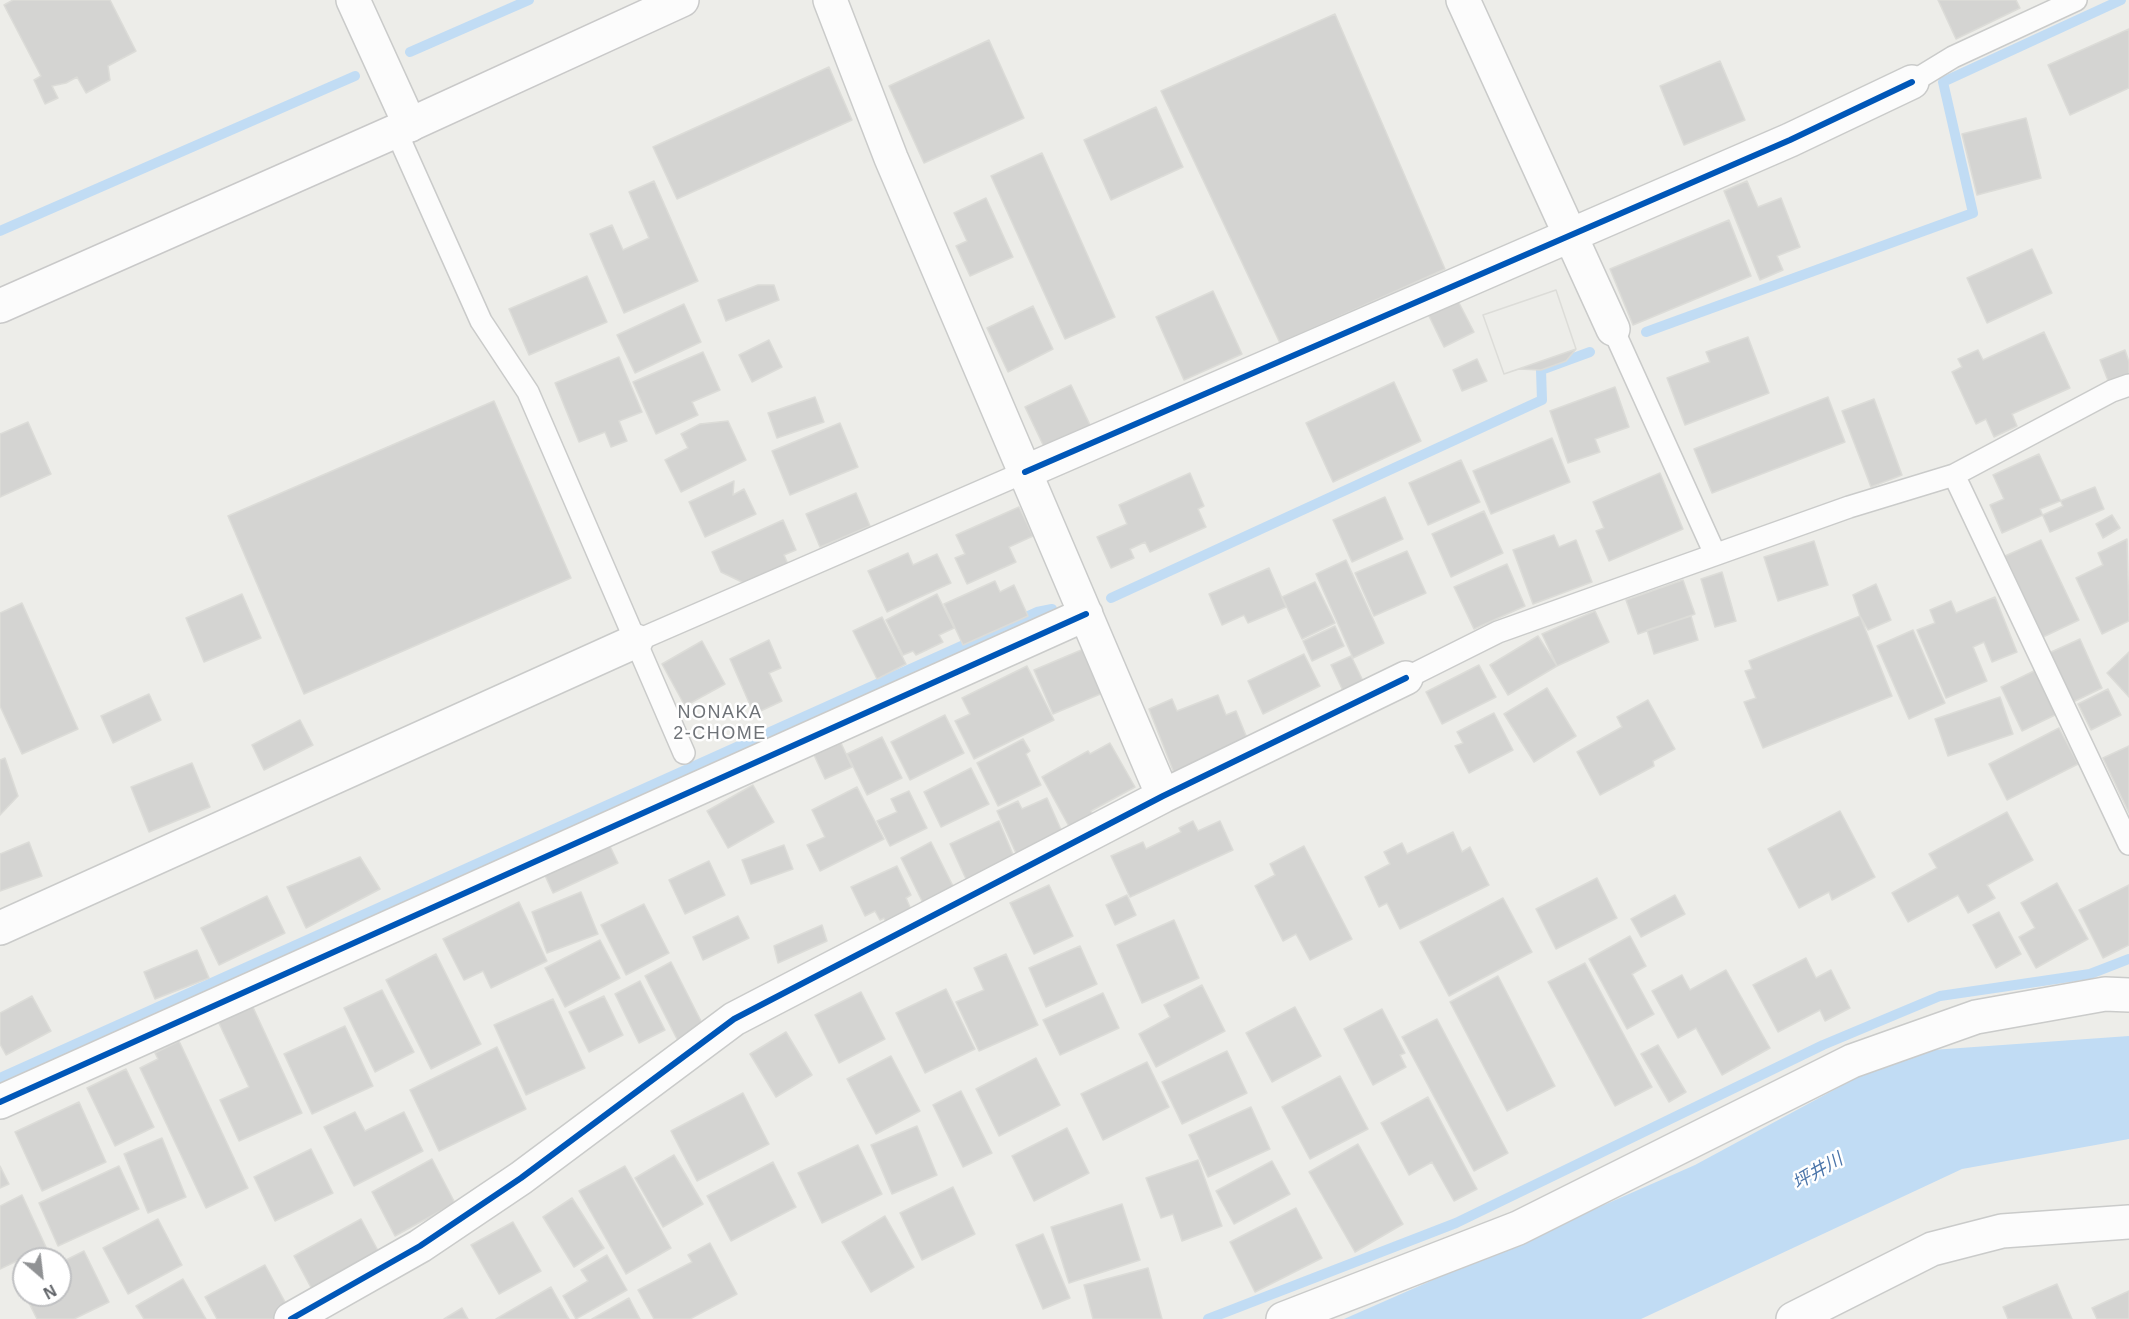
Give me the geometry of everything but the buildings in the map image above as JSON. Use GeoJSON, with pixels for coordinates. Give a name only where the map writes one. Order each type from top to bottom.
{"type":"FeatureCollection","features":[{"type":"Feature","properties":{"kind":"street"},"geometry":{"type":"LineString","coordinates":[[353,0],[403,128]]}},
{"type":"Feature","properties":{"kind":"street"},"geometry":{"type":"LineString","coordinates":[[0,306],[403,128],[682,0]]}},
{"type":"Feature","properties":{"kind":"street"},"geometry":{"type":"LineString","coordinates":[[830,0],[891,158],[1162,796]]}},
{"type":"Feature","properties":{"kind":"street"},"geometry":{"type":"LineString","coordinates":[[1463,0],[1612,329]]}},
{"type":"Feature","properties":{"kind":"street"},"geometry":{"type":"LineString","coordinates":[[1025,472],[1790,140],[1912,82]]}},
{"type":"Feature","properties":{"kind":"street"},"geometry":{"type":"LineString","coordinates":[[0,1102],[1086,614]]}},
{"type":"Feature","properties":{"kind":"street"},"geometry":{"type":"LineString","coordinates":[[0,928],[636,641]]}},
{"type":"Feature","properties":{"kind":"street"},"geometry":{"type":"LineString","coordinates":[[291,1319],[429,1240],[521,1178],[734,1019],[1162,796],[1406,678]]}},
{"type":"Feature","properties":{"kind":"street"},"geometry":{"type":"LineString","coordinates":[[1283,1319],[1518,1228],[1852,1061],[1976,1017],[2121,991]]}},
{"type":"Feature","properties":{"kind":"street"},"geometry":{"type":"LineString","coordinates":[[1793,1319],[1932,1249],[2002,1231],[2129,1222]]}},
{"type":"Feature","properties":{"kind":"lane"},"geometry":{"type":"LineString","coordinates":[[1912,82],[1953,57],[2076,0]]}},
{"type":"Feature","properties":{"kind":"lane"},"geometry":{"type":"LineString","coordinates":[[403,128],[481,321],[528,392],[684,753]]}},
{"type":"Feature","properties":{"kind":"lane"},"geometry":{"type":"LineString","coordinates":[[1612,329],[1715,554]]}},
{"type":"Feature","properties":{"kind":"lane"},"geometry":{"type":"LineString","coordinates":[[1406,678],[1498,632],[1849,507],[1954,475],[2112,391],[2129,385]]}},
{"type":"Feature","properties":{"kind":"lane"},"geometry":{"type":"LineString","coordinates":[[636,641],[1025,472]]}},
{"type":"Feature","properties":{"kind":"lane"},"geometry":{"type":"LineString","coordinates":[[1954,475],[2126,832]]}},
{"type":"Feature","properties":{"kind":"water","name":"坪井川"},"geometry":{"type":"Polygon","coordinates":[[[2129,1036],[2129,1139],[1962,1169],[1641,1319],[1344,1319],[1695,1165],[1904,1052],[2129,1036]]]}},
{"type":"Feature","properties":{"kind":"waterway"},"geometry":{"type":"LineString","coordinates":[[410,52],[529,0]]}},
{"type":"Feature","properties":{"kind":"waterway"},"geometry":{"type":"LineString","coordinates":[[1646,332],[1973,213],[1943,82],[2121,0]]}},
{"type":"Feature","properties":{"kind":"waterway"},"geometry":{"type":"LineString","coordinates":[[0,231],[355,76]]}},
{"type":"Feature","properties":{"kind":"waterway"},"geometry":{"type":"LineString","coordinates":[[1111,598],[1542,400],[1541,370],[1590,352]]}},
{"type":"Feature","properties":{"kind":"waterway"},"geometry":{"type":"LineString","coordinates":[[0,1078],[1037,612],[1052,609]]}},
{"type":"Feature","properties":{"kind":"waterway"},"geometry":{"type":"LineString","coordinates":[[1208,1319],[1456,1223],[1823,1045],[1940,996],[2090,974],[2129,959]]}},
{"type":"Feature","properties":{"kind":"cycle path"},"geometry":{"type":"LineString","coordinates":[[1025,472],[1790,140],[1912,82]]}},
{"type":"Feature","properties":{"kind":"cycle path"},"geometry":{"type":"LineString","coordinates":[[0,1102],[1086,614]]}},
{"type":"Feature","properties":{"kind":"cycle path"},"geometry":{"type":"LineString","coordinates":[[291,1319],[420,1246],[521,1178],[734,1019],[1163,796],[1406,678]]}},
{"type":"Feature","properties":{"kind":"district","name":"NONAKA 2-CHOME"},"geometry":{"type":"Point","coordinates":[720,723]}}]}
